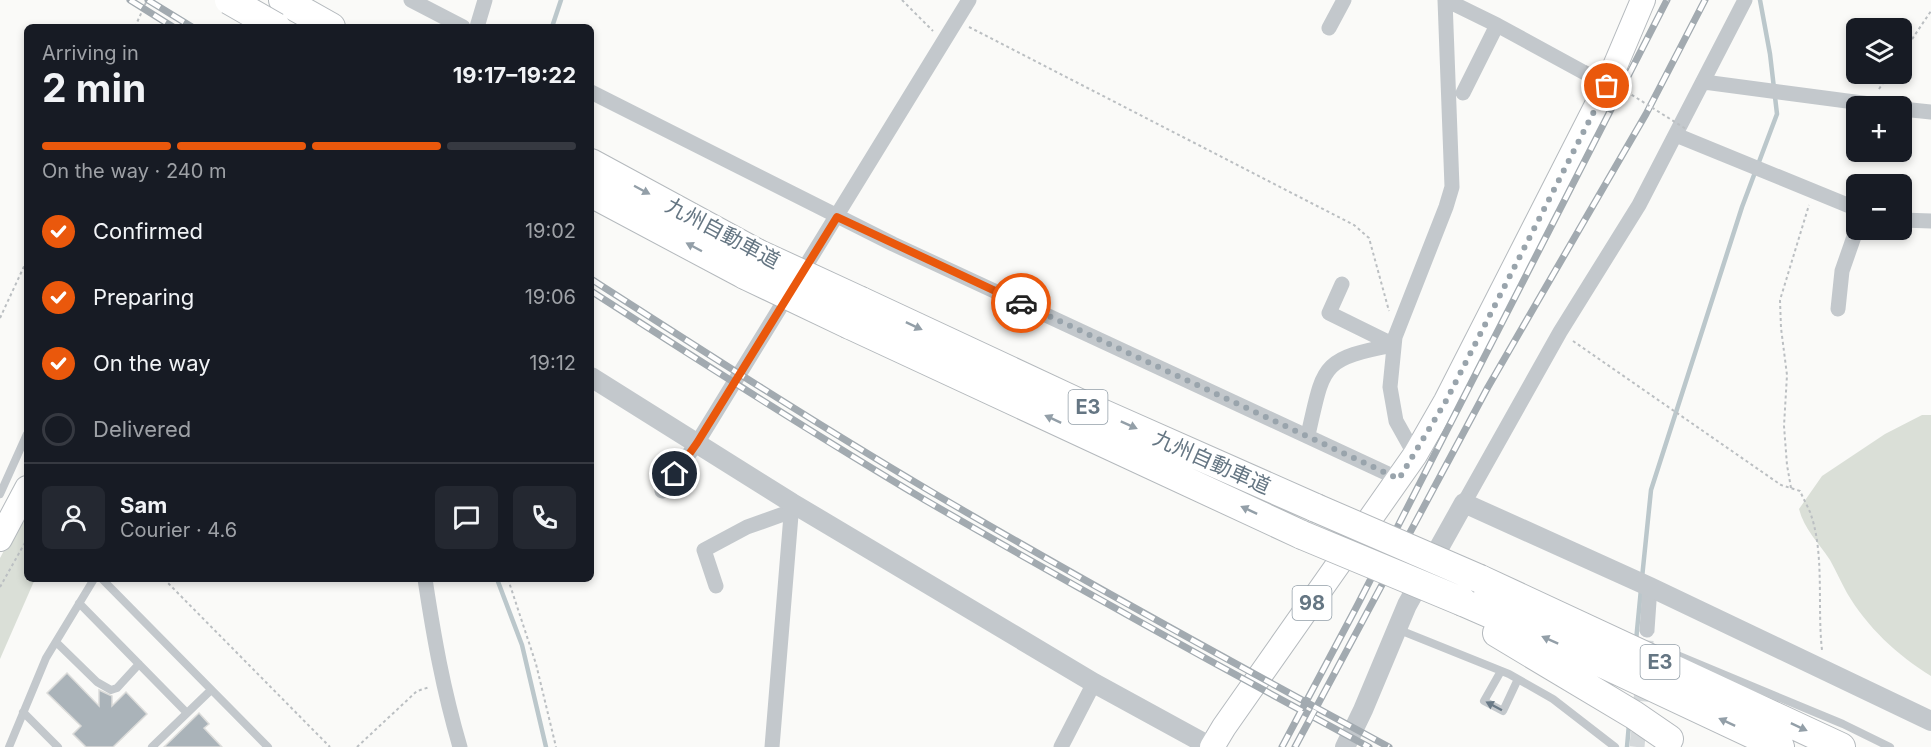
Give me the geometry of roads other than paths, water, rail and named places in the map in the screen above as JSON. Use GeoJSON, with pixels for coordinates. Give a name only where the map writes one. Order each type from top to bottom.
{"type":"FeatureCollection","features":[{"type":"Feature","properties":{"kind":"highway"},"geometry":{"type":"LineString","coordinates":[[229,0],[271,24]]}},
{"type":"Feature","properties":{"kind":"highway"},"geometry":{"type":"LineString","coordinates":[[284,0],[325,24]]}},
{"type":"Feature","properties":{"kind":"highway","name":"九州自動車道"},"geometry":{"type":"LineString","coordinates":[[594,165],[751,264]]}},
{"type":"Feature","properties":{"kind":"highway","name":"九州自動車道"},"geometry":{"type":"LineString","coordinates":[[594,194],[855,313],[1302,535],[1403,577],[1461,606],[1578,652],[1779,747]]}},
{"type":"Feature","properties":{"kind":"highway","name":"九州自動車道"},"geometry":{"type":"LineString","coordinates":[[855,313],[1088,407],[1480,579],[1841,747]]}},
{"type":"Feature","properties":{"kind":"highway"},"geometry":{"type":"LineString","coordinates":[[1461,606],[1669,739]]}},
{"type":"Feature","properties":{"kind":"main road"},"geometry":{"type":"LineString","coordinates":[[249,24],[261,0]]}},
{"type":"Feature","properties":{"kind":"main road","name":"98"},"geometry":{"type":"LineString","coordinates":[[1211,747],[1415,455],[1446,401],[1607,86],[1643,0]]}},
{"type":"Feature","properties":{"kind":"main road"},"geometry":{"type":"LineString","coordinates":[[0,538],[24,494]]}},
{"type":"Feature","properties":{"kind":"street"},"geometry":{"type":"LineString","coordinates":[[411,0],[457,24]]}},
{"type":"Feature","properties":{"kind":"street"},"geometry":{"type":"LineString","coordinates":[[478,24],[485,0]]}},
{"type":"Feature","properties":{"kind":"street"},"geometry":{"type":"LineString","coordinates":[[662,490],[697,443],[969,0]]}},
{"type":"Feature","properties":{"kind":"street"},"geometry":{"type":"LineString","coordinates":[[1329,28],[1344,0]]}},
{"type":"Feature","properties":{"kind":"street"},"geometry":{"type":"LineString","coordinates":[[1415,455],[1396,421],[1390,387],[1394,341],[1452,187],[1445,0],[1607,86]]}},
{"type":"Feature","properties":{"kind":"street"},"geometry":{"type":"LineString","coordinates":[[1345,747],[1407,605],[1560,333],[1681,132],[1744,0]]}},
{"type":"Feature","properties":{"kind":"street"},"geometry":{"type":"LineString","coordinates":[[1462,93],[1497,26]]}},
{"type":"Feature","properties":{"kind":"street"},"geometry":{"type":"LineString","coordinates":[[1704,82],[1846,101]]}},
{"type":"Feature","properties":{"kind":"street"},"geometry":{"type":"LineString","coordinates":[[594,94],[837,217],[1399,479]]}},
{"type":"Feature","properties":{"kind":"street"},"geometry":{"type":"LineString","coordinates":[[1912,110],[1931,112]]}},
{"type":"Feature","properties":{"kind":"street"},"geometry":{"type":"LineString","coordinates":[[1681,132],[1846,205]]}},
{"type":"Feature","properties":{"kind":"street"},"geometry":{"type":"LineString","coordinates":[[1912,220],[1931,221]]}},
{"type":"Feature","properties":{"kind":"street"},"geometry":{"type":"LineString","coordinates":[[1838,309],[1842,271],[1853,240]]}},
{"type":"Feature","properties":{"kind":"street"},"geometry":{"type":"LineString","coordinates":[[1342,284],[1329,313],[1394,341]]}},
{"type":"Feature","properties":{"kind":"street"},"geometry":{"type":"LineString","coordinates":[[1308,435],[1324,374],[1336,362],[1355,353],[1394,341]]}},
{"type":"Feature","properties":{"kind":"street"},"geometry":{"type":"LineString","coordinates":[[594,379],[697,443],[792,507],[1094,683],[1211,747]]}},
{"type":"Feature","properties":{"kind":"street"},"geometry":{"type":"LineString","coordinates":[[1464,502],[1650,587],[1931,721]]}},
{"type":"Feature","properties":{"kind":"street"},"geometry":{"type":"LineString","coordinates":[[716,586],[704,550],[792,507]]}},
{"type":"Feature","properties":{"kind":"street"},"geometry":{"type":"LineString","coordinates":[[772,747],[792,507]]}},
{"type":"Feature","properties":{"kind":"street"},"geometry":{"type":"LineString","coordinates":[[425,582],[436,654],[460,747]]}},
{"type":"Feature","properties":{"kind":"street"},"geometry":{"type":"LineString","coordinates":[[1647,630],[1650,587]]}},
{"type":"Feature","properties":{"kind":"street"},"geometry":{"type":"LineString","coordinates":[[1061,747],[1094,683]]}},
{"type":"Feature","properties":{"kind":"lane"},"geometry":{"type":"LineString","coordinates":[[0,495],[24,441]]}},
{"type":"Feature","properties":{"kind":"lane"},"geometry":{"type":"LineString","coordinates":[[9,747],[46,658],[92,582]]}},
{"type":"Feature","properties":{"kind":"lane"},"geometry":{"type":"LineString","coordinates":[[105,582],[268,747]]}},
{"type":"Feature","properties":{"kind":"lane"},"geometry":{"type":"LineString","coordinates":[[1529,602],[1612,630]]}},
{"type":"Feature","properties":{"kind":"lane"},"geometry":{"type":"LineString","coordinates":[[79,603],[187,713]]}},
{"type":"Feature","properties":{"kind":"lane"},"geometry":{"type":"LineString","coordinates":[[1396,629],[1518,679],[1553,699],[1615,747]]}},
{"type":"Feature","properties":{"kind":"lane"},"geometry":{"type":"LineString","coordinates":[[56,642],[97,682],[111,690],[117,688],[140,664]]}},
{"type":"Feature","properties":{"kind":"lane"},"geometry":{"type":"LineString","coordinates":[[1666,651],[1843,724],[1890,747]]}},
{"type":"Feature","properties":{"kind":"lane"},"geometry":{"type":"LineString","coordinates":[[1501,671],[1484,701],[1503,711],[1518,679]]}},
{"type":"Feature","properties":{"kind":"lane"},"geometry":{"type":"LineString","coordinates":[[1568,675],[1594,703]]}},
{"type":"Feature","properties":{"kind":"lane"},"geometry":{"type":"LineString","coordinates":[[153,747],[211,690]]}},
{"type":"Feature","properties":{"kind":"lane"},"geometry":{"type":"LineString","coordinates":[[1603,707],[1620,716],[1634,715]]}},
{"type":"Feature","properties":{"kind":"lane"},"geometry":{"type":"LineString","coordinates":[[23,712],[58,747]]}},
{"type":"Feature","properties":{"kind":"waterway"},"geometry":{"type":"LineString","coordinates":[[553,24],[561,0]]}},
{"type":"Feature","properties":{"kind":"waterway"},"geometry":{"type":"LineString","coordinates":[[1642,578],[1651,490],[1742,207],[1777,114],[1770,54],[1760,0]]}},
{"type":"Feature","properties":{"kind":"waterway"},"geometry":{"type":"LineString","coordinates":[[498,582],[522,645],[546,747]]}},
{"type":"Feature","properties":{"kind":"waterway"},"geometry":{"type":"LineString","coordinates":[[1636,641],[1641,589]]}},
{"type":"Feature","properties":{"kind":"waterway"},"geometry":{"type":"LineString","coordinates":[[1627,747],[1629,724]]}},
{"type":"Feature","properties":{"kind":"tunnel"},"geometry":{"type":"LineString","coordinates":[[1637,747],[1647,630]]}},
{"type":"Feature","properties":{"kind":"railway"},"geometry":{"type":"LineString","coordinates":[[130,0],[168,24]]}},
{"type":"Feature","properties":{"kind":"railway"},"geometry":{"type":"LineString","coordinates":[[148,0],[187,24]]}},
{"type":"Feature","properties":{"kind":"railway"},"geometry":{"type":"LineString","coordinates":[[1282,747],[1357,606],[1667,0]]}},
{"type":"Feature","properties":{"kind":"railway"},"geometry":{"type":"LineString","coordinates":[[1295,747],[1488,387],[1646,114],[1705,0]]}},
{"type":"Feature","properties":{"kind":"railway"},"geometry":{"type":"LineString","coordinates":[[594,281],[717,360],[930,491],[1158,621],[1389,747]]}},
{"type":"Feature","properties":{"kind":"railway"},"geometry":{"type":"LineString","coordinates":[[594,293],[925,500],[1257,687],[1369,747]]}}]}
